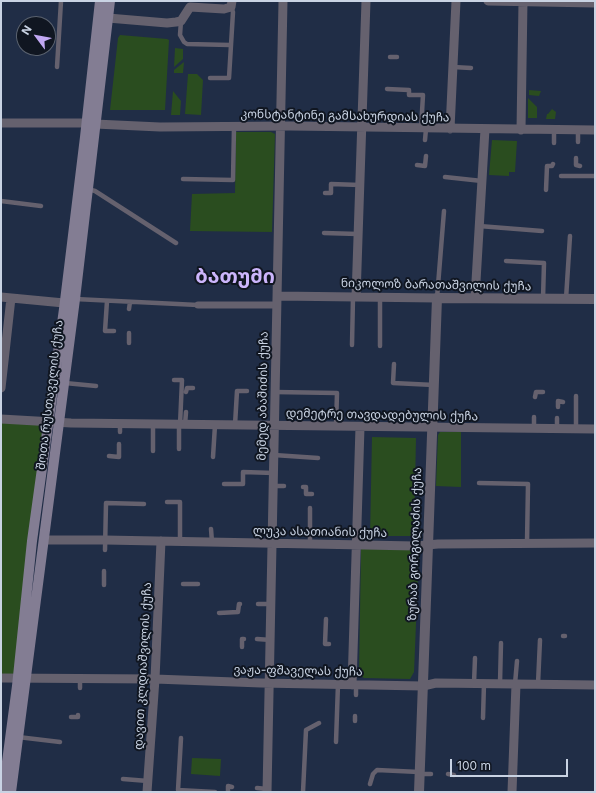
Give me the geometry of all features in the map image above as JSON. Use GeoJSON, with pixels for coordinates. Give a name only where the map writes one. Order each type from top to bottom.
{"type":"FeatureCollection","features":[{"type":"Feature","properties":{"kind":"main road","name":"შოთა რუსთაველის ქუჩა"},"geometry":{"type":"LineString","coordinates":[[3,792],[44,540],[65,383],[88,189],[100,1]]}},
{"type":"Feature","properties":{"kind":"main road","name":"შოთა რუსთაველის ქუჩა"},"geometry":{"type":"LineString","coordinates":[[11,792],[18,737],[33,536],[64,303],[110,1]]}},
{"type":"Feature","properties":{"kind":"street","name":"მემედ აბაშიძის ქუჩა"},"geometry":{"type":"LineString","coordinates":[[267,791],[283,1]]}},
{"type":"Feature","properties":{"kind":"street"},"geometry":{"type":"LineString","coordinates":[[354,297],[362,128],[366,89],[361,78],[364,53],[366,1]]}},
{"type":"Feature","properties":{"kind":"street"},"geometry":{"type":"LineString","coordinates":[[450,129],[453,67],[452,50],[456,1]]}},
{"type":"Feature","properties":{"kind":"street"},"geometry":{"type":"LineString","coordinates":[[488,1],[595,3]]}},
{"type":"Feature","properties":{"kind":"street"},"geometry":{"type":"LineString","coordinates":[[521,130],[523,1]]}},
{"type":"Feature","properties":{"kind":"street"},"geometry":{"type":"LineString","coordinates":[[108,18],[167,23],[181,21],[190,8],[224,8],[232,3]]}},
{"type":"Feature","properties":{"kind":"street","name":"კონსტანტინე გამსახურდიას ქუჩა"},"geometry":{"type":"LineString","coordinates":[[1,123],[91,124],[160,127],[281,126],[595,130]]}},
{"type":"Feature","properties":{"kind":"street"},"geometry":{"type":"LineString","coordinates":[[475,298],[485,129]]}},
{"type":"Feature","properties":{"kind":"street"},"geometry":{"type":"LineString","coordinates":[[1,297],[64,303]]}},
{"type":"Feature","properties":{"kind":"street","name":"ნიკოლოზ ბარათაშვილის ქუჩა"},"geometry":{"type":"LineString","coordinates":[[277,300],[354,297],[595,299]]}},
{"type":"Feature","properties":{"kind":"street"},"geometry":{"type":"LineString","coordinates":[[1,388],[12,298]]}},
{"type":"Feature","properties":{"kind":"street","name":"ზურაბ გორგილაძის ქუჩა"},"geometry":{"type":"LineString","coordinates":[[419,792],[437,298]]}},
{"type":"Feature","properties":{"kind":"street"},"geometry":{"type":"LineString","coordinates":[[198,305],[277,300]]}},
{"type":"Feature","properties":{"kind":"street","name":"დემეტრე თავდადებულის ქუჩა"},"geometry":{"type":"LineString","coordinates":[[1,419],[120,428],[153,424],[595,429]]}},
{"type":"Feature","properties":{"kind":"street"},"geometry":{"type":"LineString","coordinates":[[354,685],[350,645],[356,545],[360,427]]}},
{"type":"Feature","properties":{"kind":"street","name":"ლუკა ასათიანის ქუჩა"},"geometry":{"type":"LineString","coordinates":[[44,540],[356,545],[595,543]]}},
{"type":"Feature","properties":{"kind":"street","name":"დავით კლდიაშვილის ქუჩა"},"geometry":{"type":"LineString","coordinates":[[147,792],[162,583],[161,541]]}},
{"type":"Feature","properties":{"kind":"street","name":"ვაჟა-ფშაველას ქუჩა"},"geometry":{"type":"LineString","coordinates":[[1,678],[155,679],[216,684],[270,683],[423,686],[436,682],[595,685]]}},
{"type":"Feature","properties":{"kind":"street"},"geometry":{"type":"LineString","coordinates":[[512,792],[515,684]]}},
{"type":"Feature","properties":{"kind":"lane"},"geometry":{"type":"LineString","coordinates":[[57,67],[61,1]]}},
{"type":"Feature","properties":{"kind":"lane"},"geometry":{"type":"LineString","coordinates":[[210,78],[228,78],[233,12],[232,3]]}},
{"type":"Feature","properties":{"kind":"lane"},"geometry":{"type":"LineString","coordinates":[[181,21],[180,35],[187,44],[230,45]]}},
{"type":"Feature","properties":{"kind":"lane"},"geometry":{"type":"LineString","coordinates":[[390,57],[397,57]]}},
{"type":"Feature","properties":{"kind":"lane"},"geometry":{"type":"LineString","coordinates":[[453,67],[471,68]]}},
{"type":"Feature","properties":{"kind":"lane"},"geometry":{"type":"LineString","coordinates":[[387,89],[409,90],[409,95],[423,95],[423,129],[425,140]]}},
{"type":"Feature","properties":{"kind":"lane"},"geometry":{"type":"LineString","coordinates":[[183,179],[233,180],[234,127]]}},
{"type":"Feature","properties":{"kind":"lane"},"geometry":{"type":"LineString","coordinates":[[554,130],[554,144]]}},
{"type":"Feature","properties":{"kind":"lane"},"geometry":{"type":"LineString","coordinates":[[578,130],[578,142]]}},
{"type":"Feature","properties":{"kind":"lane"},"geometry":{"type":"LineString","coordinates":[[417,165],[425,166],[426,156]]}},
{"type":"Feature","properties":{"kind":"lane"},"geometry":{"type":"LineString","coordinates":[[576,158],[576,166],[580,166]]}},
{"type":"Feature","properties":{"kind":"lane"},"geometry":{"type":"LineString","coordinates":[[546,190],[547,166],[552,166],[553,164]]}},
{"type":"Feature","properties":{"kind":"lane"},"geometry":{"type":"LineString","coordinates":[[562,176],[595,176]]}},
{"type":"Feature","properties":{"kind":"lane"},"geometry":{"type":"LineString","coordinates":[[445,178],[482,181]]}},
{"type":"Feature","properties":{"kind":"lane"},"geometry":{"type":"LineString","coordinates":[[325,193],[331,193],[331,184],[360,186]]}},
{"type":"Feature","properties":{"kind":"lane"},"geometry":{"type":"LineString","coordinates":[[88,189],[95,191],[176,243]]}},
{"type":"Feature","properties":{"kind":"lane"},"geometry":{"type":"LineString","coordinates":[[1,200],[41,206]]}},
{"type":"Feature","properties":{"kind":"lane"},"geometry":{"type":"LineString","coordinates":[[437,298],[444,211]]}},
{"type":"Feature","properties":{"kind":"lane"},"geometry":{"type":"LineString","coordinates":[[479,226],[542,231]]}},
{"type":"Feature","properties":{"kind":"lane"},"geometry":{"type":"LineString","coordinates":[[324,233],[358,234]]}},
{"type":"Feature","properties":{"kind":"lane"},"geometry":{"type":"LineString","coordinates":[[566,299],[570,236]]}},
{"type":"Feature","properties":{"kind":"lane"},"geometry":{"type":"LineString","coordinates":[[506,261],[544,263],[543,299]]}},
{"type":"Feature","properties":{"kind":"lane"},"geometry":{"type":"LineString","coordinates":[[352,345],[354,297]]}},
{"type":"Feature","properties":{"kind":"lane"},"geometry":{"type":"LineString","coordinates":[[380,297],[380,346]]}},
{"type":"Feature","properties":{"kind":"lane"},"geometry":{"type":"LineString","coordinates":[[75,299],[198,305]]}},
{"type":"Feature","properties":{"kind":"lane"},"geometry":{"type":"LineString","coordinates":[[107,301],[104,331],[114,331]]}},
{"type":"Feature","properties":{"kind":"lane"},"geometry":{"type":"LineString","coordinates":[[130,302],[130,310]]}},
{"type":"Feature","properties":{"kind":"lane"},"geometry":{"type":"LineString","coordinates":[[129,333],[129,343]]}},
{"type":"Feature","properties":{"kind":"lane"},"geometry":{"type":"LineString","coordinates":[[394,364],[393,383],[434,385]]}},
{"type":"Feature","properties":{"kind":"lane"},"geometry":{"type":"LineString","coordinates":[[174,380],[182,380],[182,425],[179,449]]}},
{"type":"Feature","properties":{"kind":"lane"},"geometry":{"type":"LineString","coordinates":[[65,383],[94,385]]}},
{"type":"Feature","properties":{"kind":"lane"},"geometry":{"type":"LineString","coordinates":[[186,392],[187,388],[193,388]]}},
{"type":"Feature","properties":{"kind":"lane"},"geometry":{"type":"LineString","coordinates":[[235,425],[237,391],[247,391]]}},
{"type":"Feature","properties":{"kind":"lane"},"geometry":{"type":"LineString","coordinates":[[275,392],[337,393],[336,427]]}},
{"type":"Feature","properties":{"kind":"lane"},"geometry":{"type":"LineString","coordinates":[[535,397],[536,392],[543,392]]}},
{"type":"Feature","properties":{"kind":"lane"},"geometry":{"type":"LineString","coordinates":[[576,396],[576,429]]}},
{"type":"Feature","properties":{"kind":"lane"},"geometry":{"type":"LineString","coordinates":[[558,407],[558,401],[563,402]]}},
{"type":"Feature","properties":{"kind":"lane"},"geometry":{"type":"LineString","coordinates":[[182,425],[186,412]]}},
{"type":"Feature","properties":{"kind":"lane"},"geometry":{"type":"LineString","coordinates":[[534,417],[534,429]]}},
{"type":"Feature","properties":{"kind":"lane"},"geometry":{"type":"LineString","coordinates":[[557,418],[557,429]]}},
{"type":"Feature","properties":{"kind":"lane"},"geometry":{"type":"LineString","coordinates":[[153,424],[153,451]]}},
{"type":"Feature","properties":{"kind":"lane"},"geometry":{"type":"LineString","coordinates":[[213,457],[216,425]]}},
{"type":"Feature","properties":{"kind":"lane"},"geometry":{"type":"LineString","coordinates":[[109,456],[119,457],[119,444]]}},
{"type":"Feature","properties":{"kind":"lane"},"geometry":{"type":"LineString","coordinates":[[274,455],[318,458]]}},
{"type":"Feature","properties":{"kind":"lane"},"geometry":{"type":"LineString","coordinates":[[224,484],[243,484],[243,472],[274,473]]}},
{"type":"Feature","properties":{"kind":"lane"},"geometry":{"type":"LineString","coordinates":[[479,483],[528,484],[527,543]]}},
{"type":"Feature","properties":{"kind":"lane"},"geometry":{"type":"LineString","coordinates":[[274,486],[284,486]]}},
{"type":"Feature","properties":{"kind":"lane"},"geometry":{"type":"LineString","coordinates":[[303,487],[306,487],[306,494],[312,494]]}},
{"type":"Feature","properties":{"kind":"lane"},"geometry":{"type":"LineString","coordinates":[[167,502],[180,502],[180,541]]}},
{"type":"Feature","properties":{"kind":"lane"},"geometry":{"type":"LineString","coordinates":[[105,550],[106,503],[144,504]]}},
{"type":"Feature","properties":{"kind":"lane"},"geometry":{"type":"LineString","coordinates":[[310,508],[310,544]]}},
{"type":"Feature","properties":{"kind":"lane"},"geometry":{"type":"LineString","coordinates":[[211,529],[212,542]]}},
{"type":"Feature","properties":{"kind":"lane"},"geometry":{"type":"LineString","coordinates":[[104,571],[104,585]]}},
{"type":"Feature","properties":{"kind":"lane"},"geometry":{"type":"LineString","coordinates":[[183,584],[198,584]]}},
{"type":"Feature","properties":{"kind":"lane"},"geometry":{"type":"LineString","coordinates":[[219,613],[238,612],[240,604]]}},
{"type":"Feature","properties":{"kind":"lane"},"geometry":{"type":"LineString","coordinates":[[258,604],[271,604]]}},
{"type":"Feature","properties":{"kind":"lane"},"geometry":{"type":"LineString","coordinates":[[326,619],[325,644],[329,644]]}},
{"type":"Feature","properties":{"kind":"lane"},"geometry":{"type":"LineString","coordinates":[[242,647],[242,639],[244,639]]}},
{"type":"Feature","properties":{"kind":"lane"},"geometry":{"type":"LineString","coordinates":[[257,639],[271,640]]}},
{"type":"Feature","properties":{"kind":"lane"},"geometry":{"type":"LineString","coordinates":[[538,684],[540,640]]}},
{"type":"Feature","properties":{"kind":"lane"},"geometry":{"type":"LineString","coordinates":[[500,684],[502,643]]}},
{"type":"Feature","properties":{"kind":"lane"},"geometry":{"type":"LineString","coordinates":[[474,683],[475,658]]}},
{"type":"Feature","properties":{"kind":"lane"},"geometry":{"type":"LineString","coordinates":[[515,684],[517,661]]}},
{"type":"Feature","properties":{"kind":"lane"},"geometry":{"type":"LineString","coordinates":[[80,678],[80,688]]}},
{"type":"Feature","properties":{"kind":"lane"},"geometry":{"type":"LineString","coordinates":[[483,718],[484,683]]}},
{"type":"Feature","properties":{"kind":"lane"},"geometry":{"type":"LineString","coordinates":[[336,742],[338,684]]}},
{"type":"Feature","properties":{"kind":"lane"},"geometry":{"type":"LineString","coordinates":[[354,685],[356,695]]}},
{"type":"Feature","properties":{"kind":"lane"},"geometry":{"type":"LineString","coordinates":[[71,717],[78,718],[78,715]]}},
{"type":"Feature","properties":{"kind":"lane"},"geometry":{"type":"LineString","coordinates":[[303,792],[306,730],[319,723]]}},
{"type":"Feature","properties":{"kind":"lane"},"geometry":{"type":"LineString","coordinates":[[18,737],[60,742]]}},
{"type":"Feature","properties":{"kind":"lane"},"geometry":{"type":"LineString","coordinates":[[181,738],[178,790],[215,792]]}},
{"type":"Feature","properties":{"kind":"lane"},"geometry":{"type":"LineString","coordinates":[[370,784],[373,774],[377,770],[431,774]]}},
{"type":"Feature","properties":{"kind":"lane"},"geometry":{"type":"LineString","coordinates":[[448,774],[454,774]]}},
{"type":"Feature","properties":{"kind":"lane"},"geometry":{"type":"LineString","coordinates":[[123,779],[148,781]]}},
{"type":"Feature","properties":{"kind":"lane"},"geometry":{"type":"LineString","coordinates":[[228,792],[228,786],[232,786]]}},
{"type":"Feature","properties":{"kind":"lane"},"geometry":{"type":"LineString","coordinates":[[256,788],[267,791]]}},
{"type":"Feature","properties":{"kind":"green space"},"geometry":{"type":"Polygon","coordinates":[[[120,35],[169,40],[165,110],[110,110],[118,38],[120,35]]]}},
{"type":"Feature","properties":{"kind":"green space"},"geometry":{"type":"Polygon","coordinates":[[[175,48],[183,49],[183,59],[174,67],[175,48]]]}},
{"type":"Feature","properties":{"kind":"green space"},"geometry":{"type":"Polygon","coordinates":[[[184,62],[183,73],[174,73],[174,70],[184,62]]]}},
{"type":"Feature","properties":{"kind":"green space"},"geometry":{"type":"Polygon","coordinates":[[[188,74],[197,74],[203,80],[201,115],[185,114],[188,74]]]}},
{"type":"Feature","properties":{"kind":"green space"},"geometry":{"type":"Polygon","coordinates":[[[529,90],[541,91],[539,96],[529,95],[529,90]]]}},
{"type":"Feature","properties":{"kind":"green space"},"geometry":{"type":"Polygon","coordinates":[[[173,91],[181,101],[180,115],[171,115],[173,91]]]}},
{"type":"Feature","properties":{"kind":"green space"},"geometry":{"type":"Polygon","coordinates":[[[528,98],[537,107],[537,118],[528,118],[528,98]]]}},
{"type":"Feature","properties":{"kind":"green space"},"geometry":{"type":"Polygon","coordinates":[[[552,109],[556,112],[555,119],[546,119],[547,114],[552,109]]]}},
{"type":"Feature","properties":{"kind":"green space"},"geometry":{"type":"Polygon","coordinates":[[[236,132],[271,132],[275,134],[272,232],[190,231],[192,194],[235,193],[236,132]]]}},
{"type":"Feature","properties":{"kind":"green space"},"geometry":{"type":"Polygon","coordinates":[[[492,140],[517,141],[515,172],[509,172],[509,176],[489,175],[492,140]]]}},
{"type":"Feature","properties":{"kind":"green space"},"geometry":{"type":"Polygon","coordinates":[[[1,423],[39,423],[44,427],[14,673],[12,675],[1,674],[1,423]]]}},
{"type":"Feature","properties":{"kind":"green space"},"geometry":{"type":"Polygon","coordinates":[[[440,432],[461,432],[461,487],[436,486],[438,435],[440,432]]]}},
{"type":"Feature","properties":{"kind":"green space"},"geometry":{"type":"Polygon","coordinates":[[[372,437],[416,438],[414,536],[370,536],[372,437]]]}},
{"type":"Feature","properties":{"kind":"green space"},"geometry":{"type":"Polygon","coordinates":[[[361,549],[416,549],[419,551],[414,672],[410,679],[364,678],[359,675],[361,549]]]}},
{"type":"Feature","properties":{"kind":"green space"},"geometry":{"type":"Polygon","coordinates":[[[192,758],[221,759],[220,776],[191,774],[192,758]]]}},
{"type":"Feature","properties":{"kind":"district","name":"ბათუმი"},"geometry":{"type":"Point","coordinates":[235,277]}}]}
